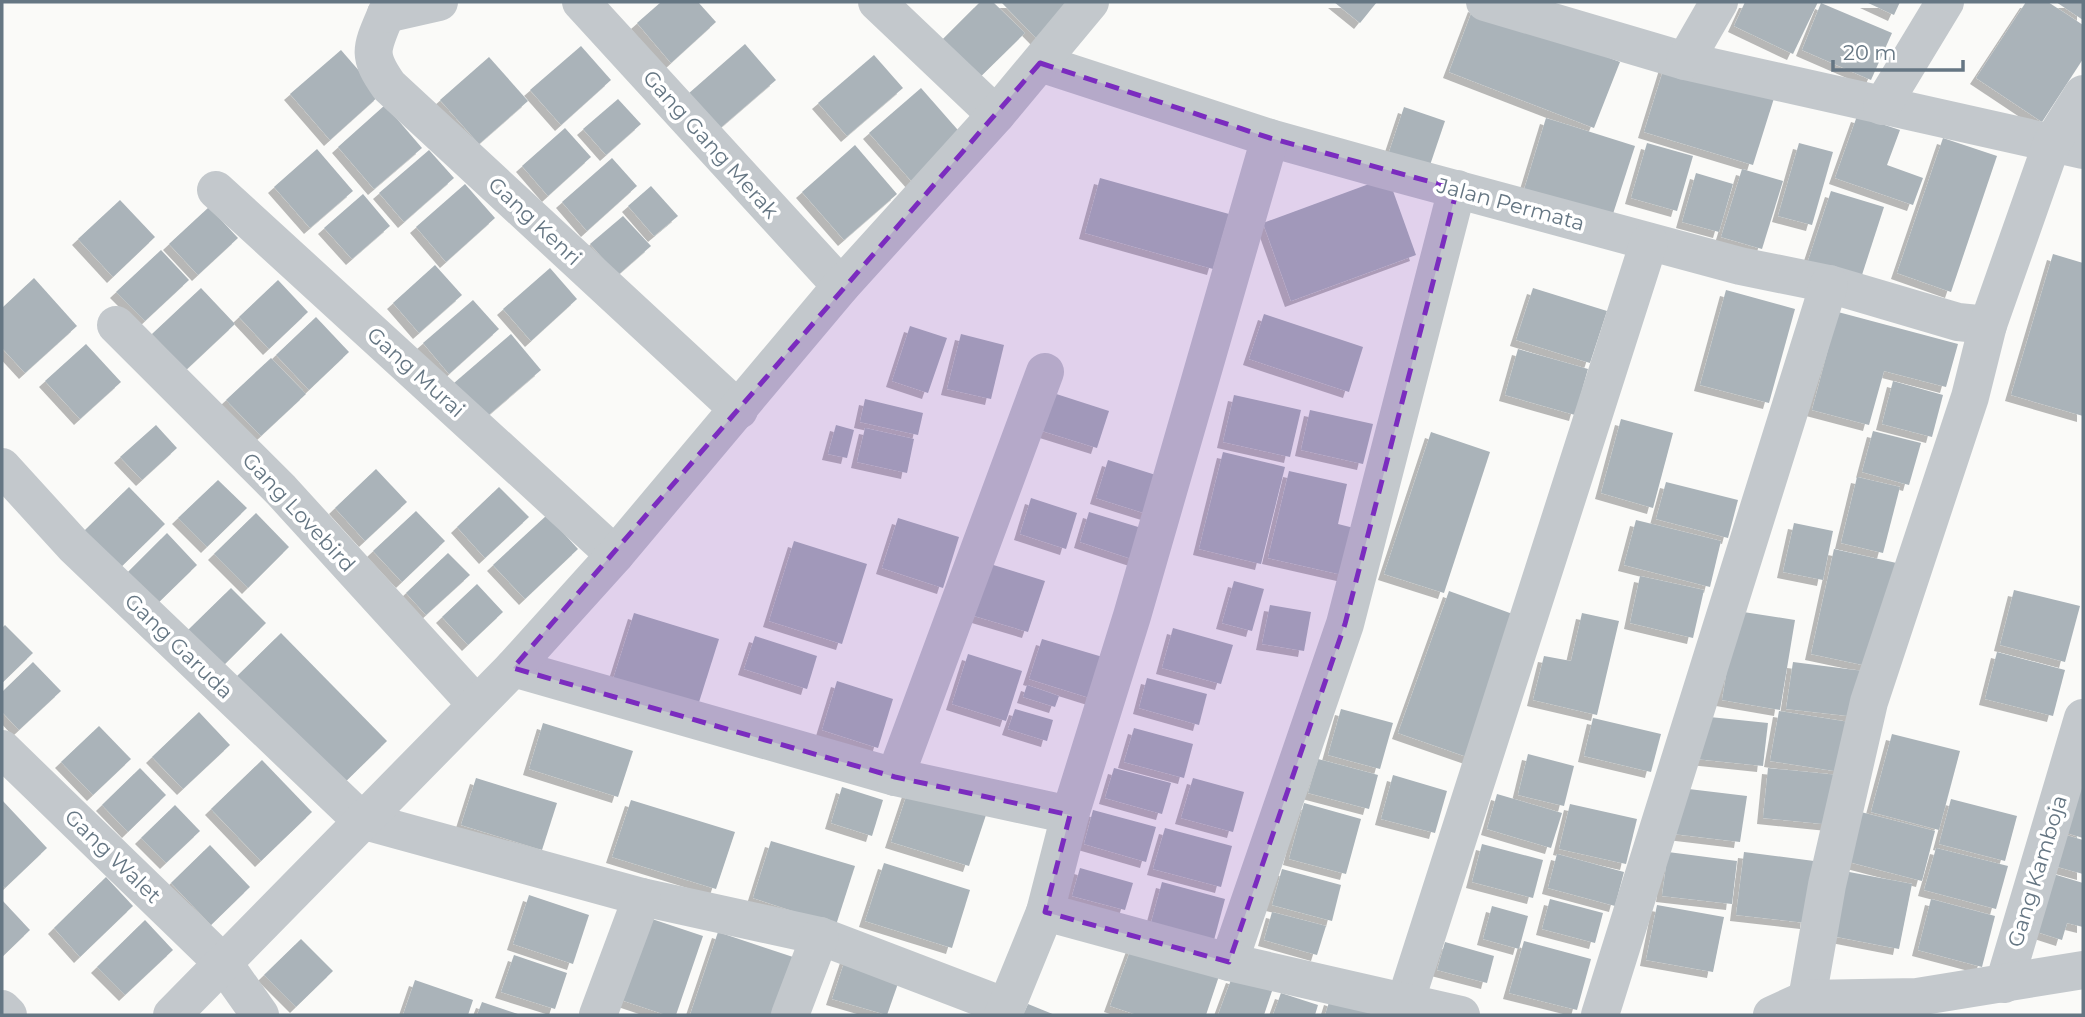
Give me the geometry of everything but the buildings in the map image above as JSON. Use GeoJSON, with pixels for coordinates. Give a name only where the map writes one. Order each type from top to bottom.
{"type":"FeatureCollection","features":[{"type":"Feature","properties":{"kind":"street"},"geometry":{"type":"LineString","coordinates":[[384,8],[439,2]]}},
{"type":"Feature","properties":{"kind":"street","name":"Gang Gang Merak"},"geometry":{"type":"LineString","coordinates":[[581,2],[841,286]]}},
{"type":"Feature","properties":{"kind":"street"},"geometry":{"type":"LineString","coordinates":[[877,2],[996,115]]}},
{"type":"Feature","properties":{"kind":"street"},"geometry":{"type":"LineString","coordinates":[[172,1015],[513,668],[615,555],[841,286],[996,115],[1090,2]]}},
{"type":"Feature","properties":{"kind":"street"},"geometry":{"type":"LineString","coordinates":[[1485,2],[1685,61],[2068,146]]}},
{"type":"Feature","properties":{"kind":"street"},"geometry":{"type":"LineString","coordinates":[[1685,61],[1719,2]]}},
{"type":"Feature","properties":{"kind":"street"},"geometry":{"type":"LineString","coordinates":[[1882,106],[1945,2]]}},
{"type":"Feature","properties":{"kind":"street","name":"Gang Kenri"},"geometry":{"type":"LineString","coordinates":[[384,8],[372,53],[374,65],[390,86],[739,410]]}},
{"type":"Feature","properties":{"kind":"street","name":"Jalan Permata"},"geometry":{"type":"LineString","coordinates":[[1040,63],[1270,138],[1740,266],[1829,285],[1935,316],[1987,326]]}},
{"type":"Feature","properties":{"kind":"street"},"geometry":{"type":"LineString","coordinates":[[1807,999],[1827,885],[1869,702],[1970,397],[1987,326],[2068,146],[2083,94]]}},
{"type":"Feature","properties":{"kind":"street"},"geometry":{"type":"LineString","coordinates":[[361,820],[642,897],[820,936],[1005,1011],[1045,912],[1070,815],[1132,617],[1270,138]]}},
{"type":"Feature","properties":{"kind":"street"},"geometry":{"type":"LineString","coordinates":[[1229,962],[1345,624],[1457,189]]}},
{"type":"Feature","properties":{"kind":"street","name":"Gang Murai"},"geometry":{"type":"LineString","coordinates":[[216,190],[615,555]]}},
{"type":"Feature","properties":{"kind":"street"},"geometry":{"type":"LineString","coordinates":[[1405,1003],[1649,242]]}},
{"type":"Feature","properties":{"kind":"street"},"geometry":{"type":"LineString","coordinates":[[1600,1015],[1829,285]]}},
{"type":"Feature","properties":{"kind":"street","name":"Gang Lovebird"},"geometry":{"type":"LineString","coordinates":[[116,325],[281,490],[476,704]]}},
{"type":"Feature","properties":{"kind":"street"},"geometry":{"type":"LineString","coordinates":[[895,777],[1045,372]]}},
{"type":"Feature","properties":{"kind":"street","name":"Gang Garuda"},"geometry":{"type":"LineString","coordinates":[[2,467],[74,546],[361,820]]}},
{"type":"Feature","properties":{"kind":"street"},"geometry":{"type":"LineString","coordinates":[[513,668],[895,777],[1070,815]]}},
{"type":"Feature","properties":{"kind":"street","name":"Gang Kamboja"},"geometry":{"type":"LineString","coordinates":[[2004,984],[2083,718]]}},
{"type":"Feature","properties":{"kind":"street","name":"Gang Walet"},"geometry":{"type":"LineString","coordinates":[[2,749],[224,964],[260,1015]]}},
{"type":"Feature","properties":{"kind":"street"},"geometry":{"type":"LineString","coordinates":[[598,1015],[642,897]]}},
{"type":"Feature","properties":{"kind":"street"},"geometry":{"type":"LineString","coordinates":[[1045,912],[1229,962],[1461,1015]]}},
{"type":"Feature","properties":{"kind":"street"},"geometry":{"type":"LineString","coordinates":[[790,1015],[820,936]]}},
{"type":"Feature","properties":{"kind":"street"},"geometry":{"type":"LineString","coordinates":[[1772,1015],[1807,999],[1917,997],[2083,970]]}},
{"type":"Feature","properties":{"kind":"street"},"geometry":{"type":"LineString","coordinates":[[2,1009],[8,1015]]}},
{"type":"Feature","properties":{"kind":"highlighted area"},"geometry":{"type":"Polygon","coordinates":[[[1040,63],[1270,138],[1457,189],[1345,624],[1229,962],[1045,912],[1070,815],[895,777],[513,668],[1040,63]]]}}]}
